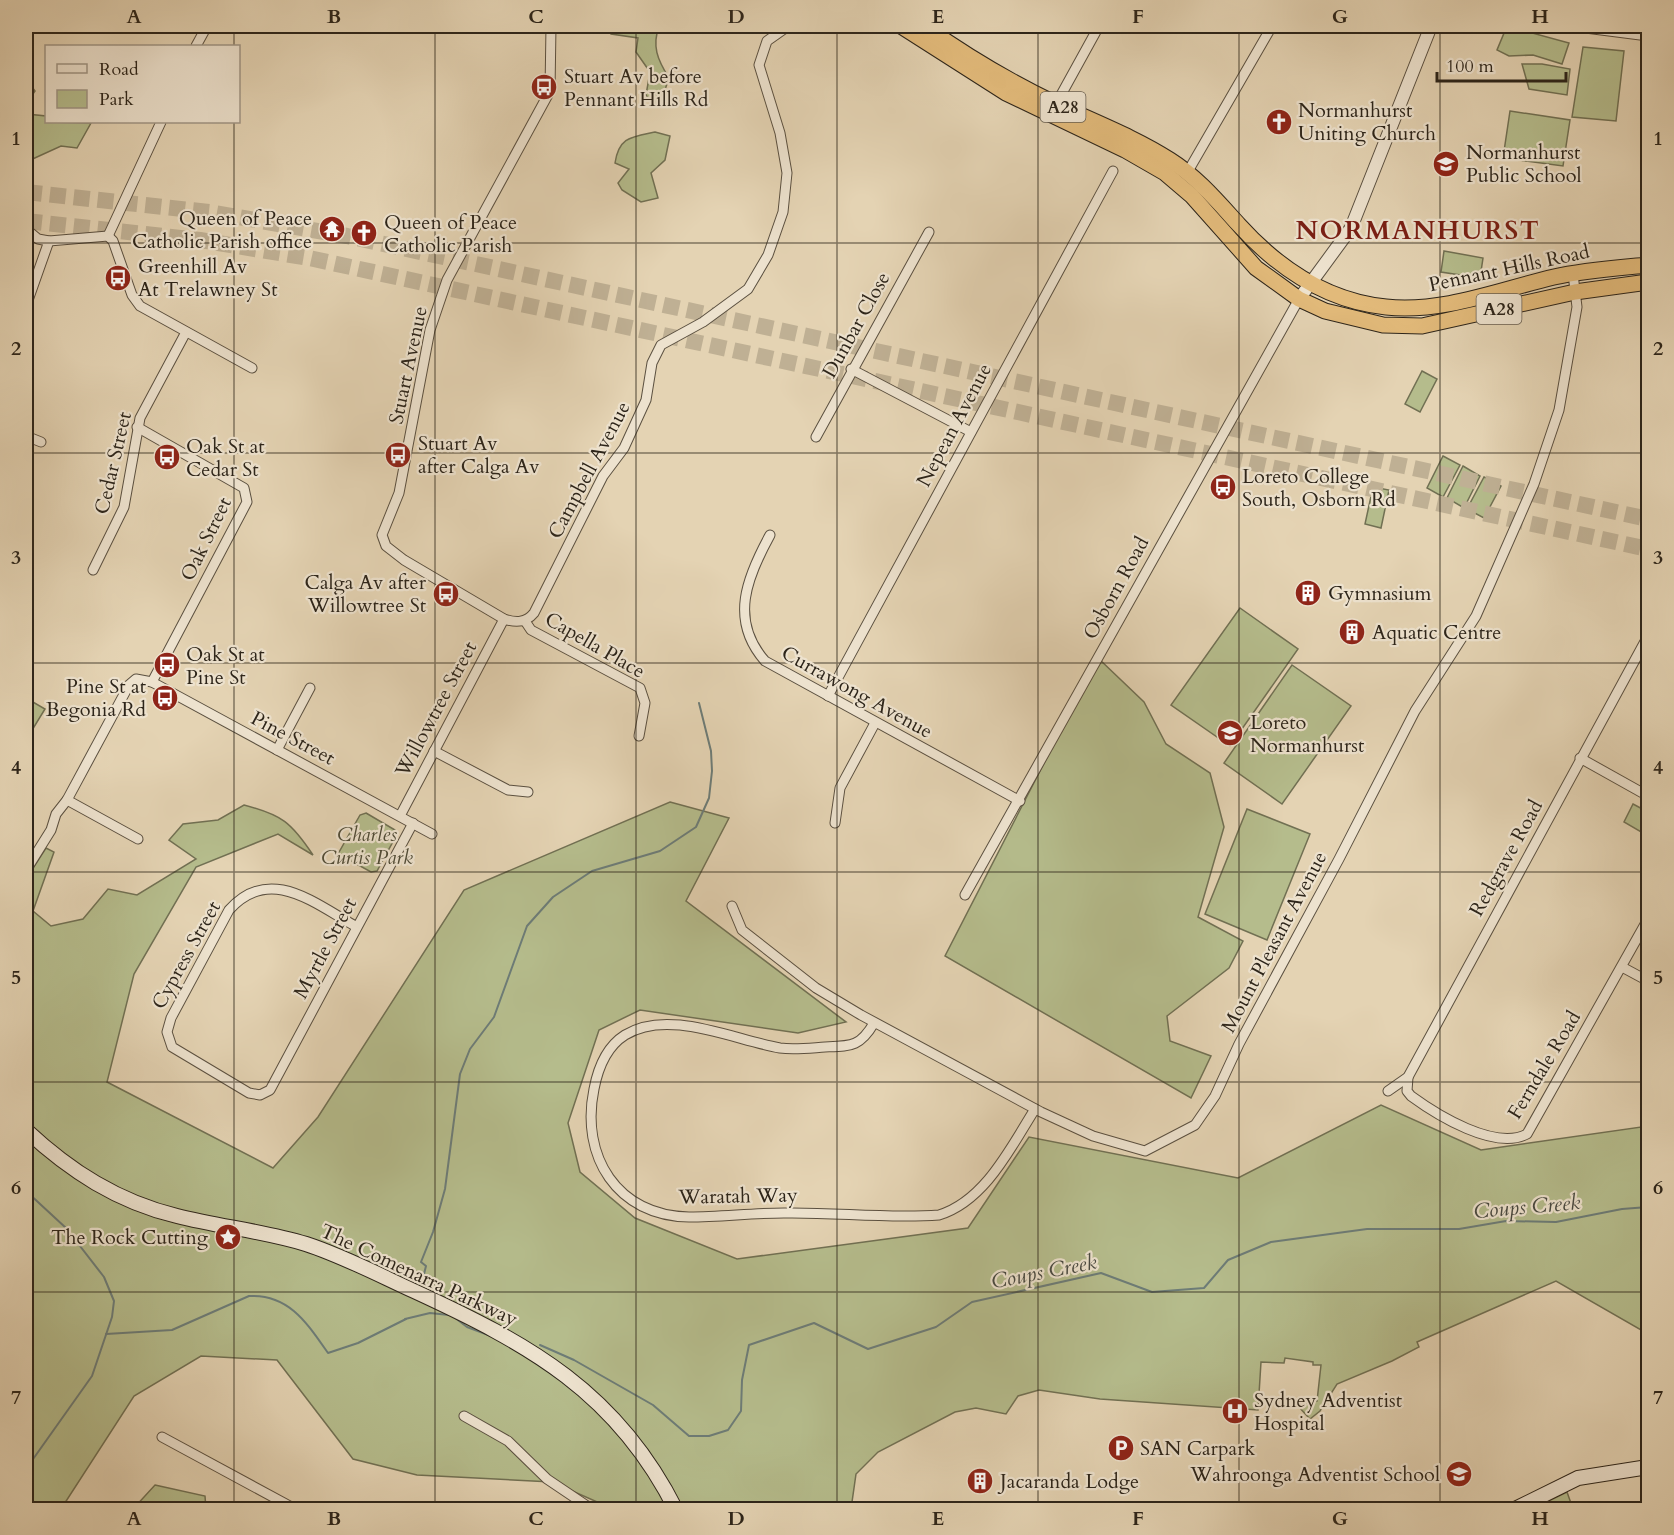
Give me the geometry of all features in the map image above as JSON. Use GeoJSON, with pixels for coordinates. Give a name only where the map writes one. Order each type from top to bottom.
{"type":"FeatureCollection","features":[{"type":"Feature","properties":{"kind":"highway","name":"Pennant Hills Road"},"geometry":{"type":"LineString","coordinates":[[901,26],[1006,93],[1139,157],[1165,173],[1192,196],[1256,268],[1299,299],[1352,319],[1383,325],[1422,326],[1575,292],[1648,282]]}},
{"type":"Feature","properties":{"kind":"highway","name":"Pennant Hills Road"},"geometry":{"type":"LineString","coordinates":[[924,26],[981,63],[1056,104],[1152,149],[1187,173],[1265,252],[1310,284],[1356,302],[1387,308],[1420,308],[1453,303],[1573,274],[1648,265]]}},
{"type":"Feature","properties":{"kind":"main road","name":"The Comenarra Parkway"},"geometry":{"type":"LineString","coordinates":[[26,1130],[82,1176],[120,1196],[179,1216],[307,1244],[338,1256],[504,1335],[559,1369],[602,1406],[650,1463],[676,1509]]}},
{"type":"Feature","properties":{"kind":"main road"},"geometry":{"type":"LineString","coordinates":[[1513,1509],[1578,1478],[1648,1467]]}},
{"type":"Feature","properties":{"kind":"street"},"geometry":{"type":"LineString","coordinates":[[197,45],[207,26]]}},
{"type":"Feature","properties":{"kind":"street","name":"Stuart Avenue"},"geometry":{"type":"LineString","coordinates":[[504,619],[404,560],[386,546],[382,535],[389,520],[406,464],[430,330],[447,280],[550,91],[552,26]]}},
{"type":"Feature","properties":{"kind":"street","name":"Campbell Avenue"},"geometry":{"type":"LineString","coordinates":[[525,621],[534,613],[603,476],[624,448],[646,400],[652,363],[661,345],[703,322],[747,289],[768,255],[783,212],[788,173],[780,132],[759,64],[767,41],[784,29],[798,26]]}},
{"type":"Feature","properties":{"kind":"street"},"geometry":{"type":"LineString","coordinates":[[1056,104],[1100,26]]}},
{"type":"Feature","properties":{"kind":"street"},"geometry":{"type":"LineString","coordinates":[[1187,173],[1272,26]]}},
{"type":"Feature","properties":{"kind":"street"},"geometry":{"type":"LineString","coordinates":[[1299,299],[1351,228],[1431,26]]}},
{"type":"Feature","properties":{"kind":"street"},"geometry":{"type":"LineString","coordinates":[[1570,26],[1648,36]]}},
{"type":"Feature","properties":{"kind":"street"},"geometry":{"type":"LineString","coordinates":[[108,236],[161,123]]}},
{"type":"Feature","properties":{"kind":"street","name":"Nepean Avenue"},"geometry":{"type":"LineString","coordinates":[[828,696],[1113,171]]}},
{"type":"Feature","properties":{"kind":"street"},"geometry":{"type":"LineString","coordinates":[[26,229],[38,239],[50,242],[108,236]]}},
{"type":"Feature","properties":{"kind":"street","name":"Dunbar Close"},"geometry":{"type":"LineString","coordinates":[[816,437],[851,369],[929,232]]}},
{"type":"Feature","properties":{"kind":"street"},"geometry":{"type":"LineString","coordinates":[[108,236],[113,241],[136,301],[145,309],[252,368]]}},
{"type":"Feature","properties":{"kind":"street"},"geometry":{"type":"LineString","coordinates":[[26,306],[50,242]]}},
{"type":"Feature","properties":{"kind":"street","name":"Mount Pleasant Avenue"},"geometry":{"type":"LineString","coordinates":[[732,906],[742,930],[816,988],[874,1023],[1035,1109],[1093,1136],[1145,1151],[1195,1125],[1215,1096],[1239,1044],[1339,860],[1415,711],[1476,616],[1534,484],[1559,410],[1577,308],[1573,274]]}},
{"type":"Feature","properties":{"kind":"street","name":"Osborn Road"},"geometry":{"type":"LineString","coordinates":[[965,895],[1020,801],[1180,508],[1299,299]]}},
{"type":"Feature","properties":{"kind":"street","name":"Cedar Street"},"geometry":{"type":"LineString","coordinates":[[93,570],[124,507],[137,428],[144,408],[186,332]]}},
{"type":"Feature","properties":{"kind":"street"},"geometry":{"type":"LineString","coordinates":[[851,369],[971,432]]}},
{"type":"Feature","properties":{"kind":"street","name":"Oak Street"},"geometry":{"type":"LineString","coordinates":[[137,428],[244,488],[247,502],[152,682]]}},
{"type":"Feature","properties":{"kind":"street"},"geometry":{"type":"LineString","coordinates":[[26,436],[41,442]]}},
{"type":"Feature","properties":{"kind":"street","name":"Currawong Avenue"},"geometry":{"type":"LineString","coordinates":[[770,535],[748,579],[745,603],[747,631],[752,643],[765,661],[1020,801]]}},
{"type":"Feature","properties":{"kind":"street"},"geometry":{"type":"LineString","coordinates":[[504,619],[516,622],[525,621]]}},
{"type":"Feature","properties":{"kind":"street","name":"Willowtree Street"},"geometry":{"type":"LineString","coordinates":[[400,816],[504,619]]}},
{"type":"Feature","properties":{"kind":"street","name":"Capella Place"},"geometry":{"type":"LineString","coordinates":[[525,621],[531,630],[640,688],[645,703],[639,736]]}},
{"type":"Feature","properties":{"kind":"street","name":"Redgrave Road"},"geometry":{"type":"LineString","coordinates":[[1388,1091],[1408,1077],[1648,636]]}},
{"type":"Feature","properties":{"kind":"street","name":"Pine Street"},"geometry":{"type":"LineString","coordinates":[[67,800],[129,684],[136,679],[152,682],[432,834]]}},
{"type":"Feature","properties":{"kind":"street"},"geometry":{"type":"LineString","coordinates":[[276,750],[310,688]]}},
{"type":"Feature","properties":{"kind":"street"},"geometry":{"type":"LineString","coordinates":[[835,823],[840,788],[875,723]]}},
{"type":"Feature","properties":{"kind":"street"},"geometry":{"type":"LineString","coordinates":[[434,751],[508,790],[528,792]]}},
{"type":"Feature","properties":{"kind":"street"},"geometry":{"type":"LineString","coordinates":[[1580,758],[1648,796]]}},
{"type":"Feature","properties":{"kind":"street"},"geometry":{"type":"LineString","coordinates":[[26,870],[51,830],[56,814],[67,800],[138,838]]}},
{"type":"Feature","properties":{"kind":"street","name":"Myrtle Street"},"geometry":{"type":"LineString","coordinates":[[270,1090],[413,823]]}},
{"type":"Feature","properties":{"kind":"street","name":"Cypress Street"},"geometry":{"type":"LineString","coordinates":[[270,1090],[260,1095],[249,1093],[172,1047],[167,1032],[181,999],[229,910],[240,897],[256,890],[284,889],[357,927]]}},
{"type":"Feature","properties":{"kind":"street","name":"Ferndale Road"},"geometry":{"type":"LineString","coordinates":[[1408,1077],[1407,1091],[1411,1096],[1453,1121],[1490,1137],[1521,1137],[1536,1122],[1648,919]]}},
{"type":"Feature","properties":{"kind":"street"},"geometry":{"type":"LineString","coordinates":[[1622,967],[1648,981]]}},
{"type":"Feature","properties":{"kind":"street","name":"Waratah Way"},"geometry":{"type":"LineString","coordinates":[[874,1023],[863,1039],[852,1045],[814,1048],[779,1048],[704,1029],[667,1025],[639,1028],[624,1036],[607,1052],[591,1102],[590,1133],[600,1163],[621,1192],[652,1211],[673,1216],[783,1212],[939,1215],[951,1211],[987,1181],[1003,1161],[1035,1109]]}},
{"type":"Feature","properties":{"kind":"street"},"geometry":{"type":"LineString","coordinates":[[464,1416],[508,1441],[547,1479],[593,1509]]}},
{"type":"Feature","properties":{"kind":"street"},"geometry":{"type":"LineString","coordinates":[[162,1437],[297,1509]]}},
{"type":"Feature","properties":{"kind":"green space"},"geometry":{"type":"Polygon","coordinates":[[[605,26],[659,26],[656,40],[657,52],[661,65],[669,78],[659,107],[652,104],[646,95],[650,72],[636,52],[638,38],[611,34],[605,26]]]}},
{"type":"Feature","properties":{"kind":"green space"},"geometry":{"type":"Polygon","coordinates":[[[1507,26],[1569,43],[1562,64],[1533,55],[1509,56],[1497,50],[1507,26]]]}},
{"type":"Feature","properties":{"kind":"green space"},"geometry":{"type":"Polygon","coordinates":[[[1583,47],[1624,51],[1616,121],[1572,117],[1583,47]]]}},
{"type":"Feature","properties":{"kind":"green space"},"geometry":{"type":"Polygon","coordinates":[[[1522,64],[1542,64],[1570,69],[1567,95],[1529,89],[1522,64]]]}},
{"type":"Feature","properties":{"kind":"green space"},"geometry":{"type":"Polygon","coordinates":[[[26,79],[35,91],[26,104],[26,79]]]}},
{"type":"Feature","properties":{"kind":"green space"},"geometry":{"type":"Polygon","coordinates":[[[26,104],[27,114],[45,116],[45,123],[91,123],[77,148],[61,146],[26,162],[26,104]]]}},
{"type":"Feature","properties":{"kind":"green space"},"geometry":{"type":"Polygon","coordinates":[[[1510,111],[1570,120],[1563,166],[1503,158],[1510,111]]]}},
{"type":"Feature","properties":{"kind":"green space"},"geometry":{"type":"Polygon","coordinates":[[[655,132],[670,136],[665,160],[651,173],[658,198],[641,202],[622,190],[618,183],[629,169],[615,163],[623,143],[633,137],[655,132]]]}},
{"type":"Feature","properties":{"kind":"green space"},"geometry":{"type":"Polygon","coordinates":[[[1444,251],[1483,258],[1480,278],[1441,272],[1444,251]]]}},
{"type":"Feature","properties":{"kind":"green space"},"geometry":{"type":"Polygon","coordinates":[[[1422,371],[1437,379],[1420,412],[1405,404],[1422,371]]]}},
{"type":"Feature","properties":{"kind":"green space"},"geometry":{"type":"Polygon","coordinates":[[[1443,456],[1460,465],[1443,497],[1427,488],[1443,456]]]}},
{"type":"Feature","properties":{"kind":"green space"},"geometry":{"type":"Polygon","coordinates":[[[1463,466],[1480,476],[1464,508],[1447,498],[1463,466]]]}},
{"type":"Feature","properties":{"kind":"green space"},"geometry":{"type":"Polygon","coordinates":[[[1484,477],[1501,486],[1484,518],[1467,509],[1484,477]]]}},
{"type":"Feature","properties":{"kind":"green space"},"geometry":{"type":"Polygon","coordinates":[[[1373,487],[1389,490],[1381,528],[1365,524],[1373,487]]]}},
{"type":"Feature","properties":{"kind":"green space"},"geometry":{"type":"Polygon","coordinates":[[[1240,608],[1298,649],[1230,746],[1171,705],[1240,608]]]}},
{"type":"Feature","properties":{"kind":"green space"},"geometry":{"type":"Polygon","coordinates":[[[1098,658],[1144,702],[1166,744],[1210,773],[1224,827],[1198,917],[1243,941],[1229,968],[1167,1016],[1170,1041],[1211,1056],[1191,1098],[945,956],[1098,658]]]}},
{"type":"Feature","properties":{"kind":"green space"},"geometry":{"type":"Polygon","coordinates":[[[1292,665],[1351,706],[1282,804],[1224,763],[1292,665]]]}},
{"type":"Feature","properties":{"kind":"green space"},"geometry":{"type":"Polygon","coordinates":[[[26,698],[45,709],[26,740],[26,698]]]}},
{"type":"Feature","properties":{"kind":"green space"},"geometry":{"type":"Polygon","coordinates":[[[670,802],[729,818],[686,901],[846,1022],[798,1033],[640,1010],[599,1030],[568,1123],[580,1172],[635,1218],[737,1259],[968,1228],[1029,1137],[1238,1178],[1381,1105],[1481,1150],[1648,1126],[1648,1334],[1556,1281],[1417,1342],[1419,1347],[1337,1384],[1320,1411],[1310,1419],[1296,1404],[1296,1400],[1317,1401],[1321,1365],[1285,1358],[1284,1363],[1261,1362],[1258,1410],[1100,1399],[1039,1390],[1018,1396],[1006,1414],[976,1408],[955,1412],[878,1452],[856,1474],[851,1509],[613,1509],[552,1482],[417,1475],[353,1459],[277,1360],[201,1356],[134,1396],[61,1509],[26,1510],[26,879],[46,848],[54,852],[33,911],[51,926],[83,919],[108,889],[137,895],[196,859],[169,840],[183,824],[218,820],[244,805],[268,812],[284,821],[292,827],[313,855],[278,834],[196,867],[134,974],[107,1082],[273,1168],[318,1117],[464,890],[670,802]]]}},
{"type":"Feature","properties":{"kind":"green space"},"geometry":{"type":"Polygon","coordinates":[[[1633,804],[1648,812],[1648,836],[1624,822],[1633,804]]]}},
{"type":"Feature","properties":{"kind":"green space"},"geometry":{"type":"Polygon","coordinates":[[[1247,809],[1310,834],[1267,940],[1205,914],[1247,809]]]}},
{"type":"Feature","properties":{"kind":"green space","name":"Charles Curtis Park"},"geometry":{"type":"Polygon","coordinates":[[[366,813],[395,830],[396,836],[377,871],[371,872],[338,854],[360,815],[366,813]]]}},
{"type":"Feature","properties":{"kind":"green space"},"geometry":{"type":"Polygon","coordinates":[[[155,1485],[205,1496],[206,1509],[133,1509],[155,1485]]]}},
{"type":"Feature","properties":{"kind":"green space"},"geometry":{"type":"Polygon","coordinates":[[[1567,1492],[1573,1509],[1532,1509],[1567,1492]]]}},
{"type":"Feature","properties":{"kind":"waterway"},"geometry":{"type":"LineString","coordinates":[[422,1282],[426,1266],[421,1262],[433,1232],[445,1189],[460,1074],[470,1049],[494,1017],[527,926],[553,897],[592,871],[660,851],[696,827],[709,798],[712,771],[711,751],[699,703]]}},
{"type":"Feature","properties":{"kind":"waterway"},"geometry":{"type":"LineString","coordinates":[[26,1191],[66,1228],[104,1277],[114,1301],[112,1317],[92,1376],[26,1469]]}},
{"type":"Feature","properties":{"kind":"waterway","name":"Coups Creek"},"geometry":{"type":"LineString","coordinates":[[540,1345],[574,1360],[653,1405],[689,1436],[709,1436],[728,1430],[741,1411],[742,1380],[749,1345],[814,1323],[868,1349],[936,1327],[972,1302],[1101,1273],[1152,1292],[1204,1288],[1228,1260],[1271,1242],[1367,1229],[1459,1229],[1506,1221],[1556,1222],[1622,1209],[1648,1207]]}},
{"type":"Feature","properties":{"kind":"waterway","name":"Coups Creek"},"geometry":{"type":"LineString","coordinates":[[106,1334],[172,1330],[249,1296],[275,1300],[296,1312],[328,1353],[358,1343],[406,1319]]}},
{"type":"Feature","properties":{"kind":"waterway","name":"Coups Creek"},"geometry":{"type":"LineString","coordinates":[[405,1319],[430,1313],[449,1315]]}},
{"type":"Feature","properties":{"kind":"waterway","name":"Coups Creek"},"geometry":{"type":"LineString","coordinates":[[454,1317],[467,1327],[491,1336]]}},
{"type":"Feature","properties":{"kind":"tunnel"},"geometry":{"type":"LineString","coordinates":[[26,192],[209,212],[347,236],[1648,519]]}},
{"type":"Feature","properties":{"kind":"tunnel"},"geometry":{"type":"LineString","coordinates":[[26,221],[200,240],[309,258],[1648,549]]}},
{"type":"Feature","properties":{"kind":"place","name":"Stuart Av before Pennant Hills Rd"},"geometry":{"type":"Point","coordinates":[544,87]}},
{"type":"Feature","properties":{"kind":"place","name":"Normanhurst Uniting Church"},"geometry":{"type":"Point","coordinates":[1279,122]}},
{"type":"Feature","properties":{"kind":"place","name":"Normanhurst Public School"},"geometry":{"type":"Point","coordinates":[1446,164]}},
{"type":"Feature","properties":{"kind":"place","name":"Queen of Peace Catholic Parish office"},"geometry":{"type":"Point","coordinates":[332,229]}},
{"type":"Feature","properties":{"kind":"place","name":"Queen of Peace Catholic Parish"},"geometry":{"type":"Point","coordinates":[364,233]}},
{"type":"Feature","properties":{"kind":"place","name":"Greenhill Av At Trelawney St"},"geometry":{"type":"Point","coordinates":[118,278]}},
{"type":"Feature","properties":{"kind":"place","name":"Stuart Av after Calga Av"},"geometry":{"type":"Point","coordinates":[398,455]}},
{"type":"Feature","properties":{"kind":"place","name":"Oak St at Cedar St"},"geometry":{"type":"Point","coordinates":[167,457]}},
{"type":"Feature","properties":{"kind":"place","name":"Loreto College South, Osborn Rd"},"geometry":{"type":"Point","coordinates":[1223,487]}},
{"type":"Feature","properties":{"kind":"place","name":"Gymnasium"},"geometry":{"type":"Point","coordinates":[1308,593]}},
{"type":"Feature","properties":{"kind":"place","name":"Calga Av after Willowtree St"},"geometry":{"type":"Point","coordinates":[446,594]}},
{"type":"Feature","properties":{"kind":"place","name":"Aquatic Centre"},"geometry":{"type":"Point","coordinates":[1352,632]}},
{"type":"Feature","properties":{"kind":"place","name":"Oak St at Pine St"},"geometry":{"type":"Point","coordinates":[167,665]}},
{"type":"Feature","properties":{"kind":"place","name":"Pine St at Begonia Rd"},"geometry":{"type":"Point","coordinates":[165,698]}},
{"type":"Feature","properties":{"kind":"place","name":"Loreto Normanhurst"},"geometry":{"type":"Point","coordinates":[1230,733]}},
{"type":"Feature","properties":{"kind":"place","name":"The Rock Cutting"},"geometry":{"type":"Point","coordinates":[228,1237]}},
{"type":"Feature","properties":{"kind":"place","name":"Sydney Adventist Hospital"},"geometry":{"type":"Point","coordinates":[1235,1411]}},
{"type":"Feature","properties":{"kind":"place","name":"SAN Carpark"},"geometry":{"type":"Point","coordinates":[1121,1448]}},
{"type":"Feature","properties":{"kind":"place","name":"Wahroonga Adventist School"},"geometry":{"type":"Point","coordinates":[1459,1474]}},
{"type":"Feature","properties":{"kind":"place","name":"Jacaranda Lodge"},"geometry":{"type":"Point","coordinates":[980,1481]}},
{"type":"Feature","properties":{"kind":"district","name":"NORMANHURST"},"geometry":{"type":"Point","coordinates":[1418,230]}}]}
